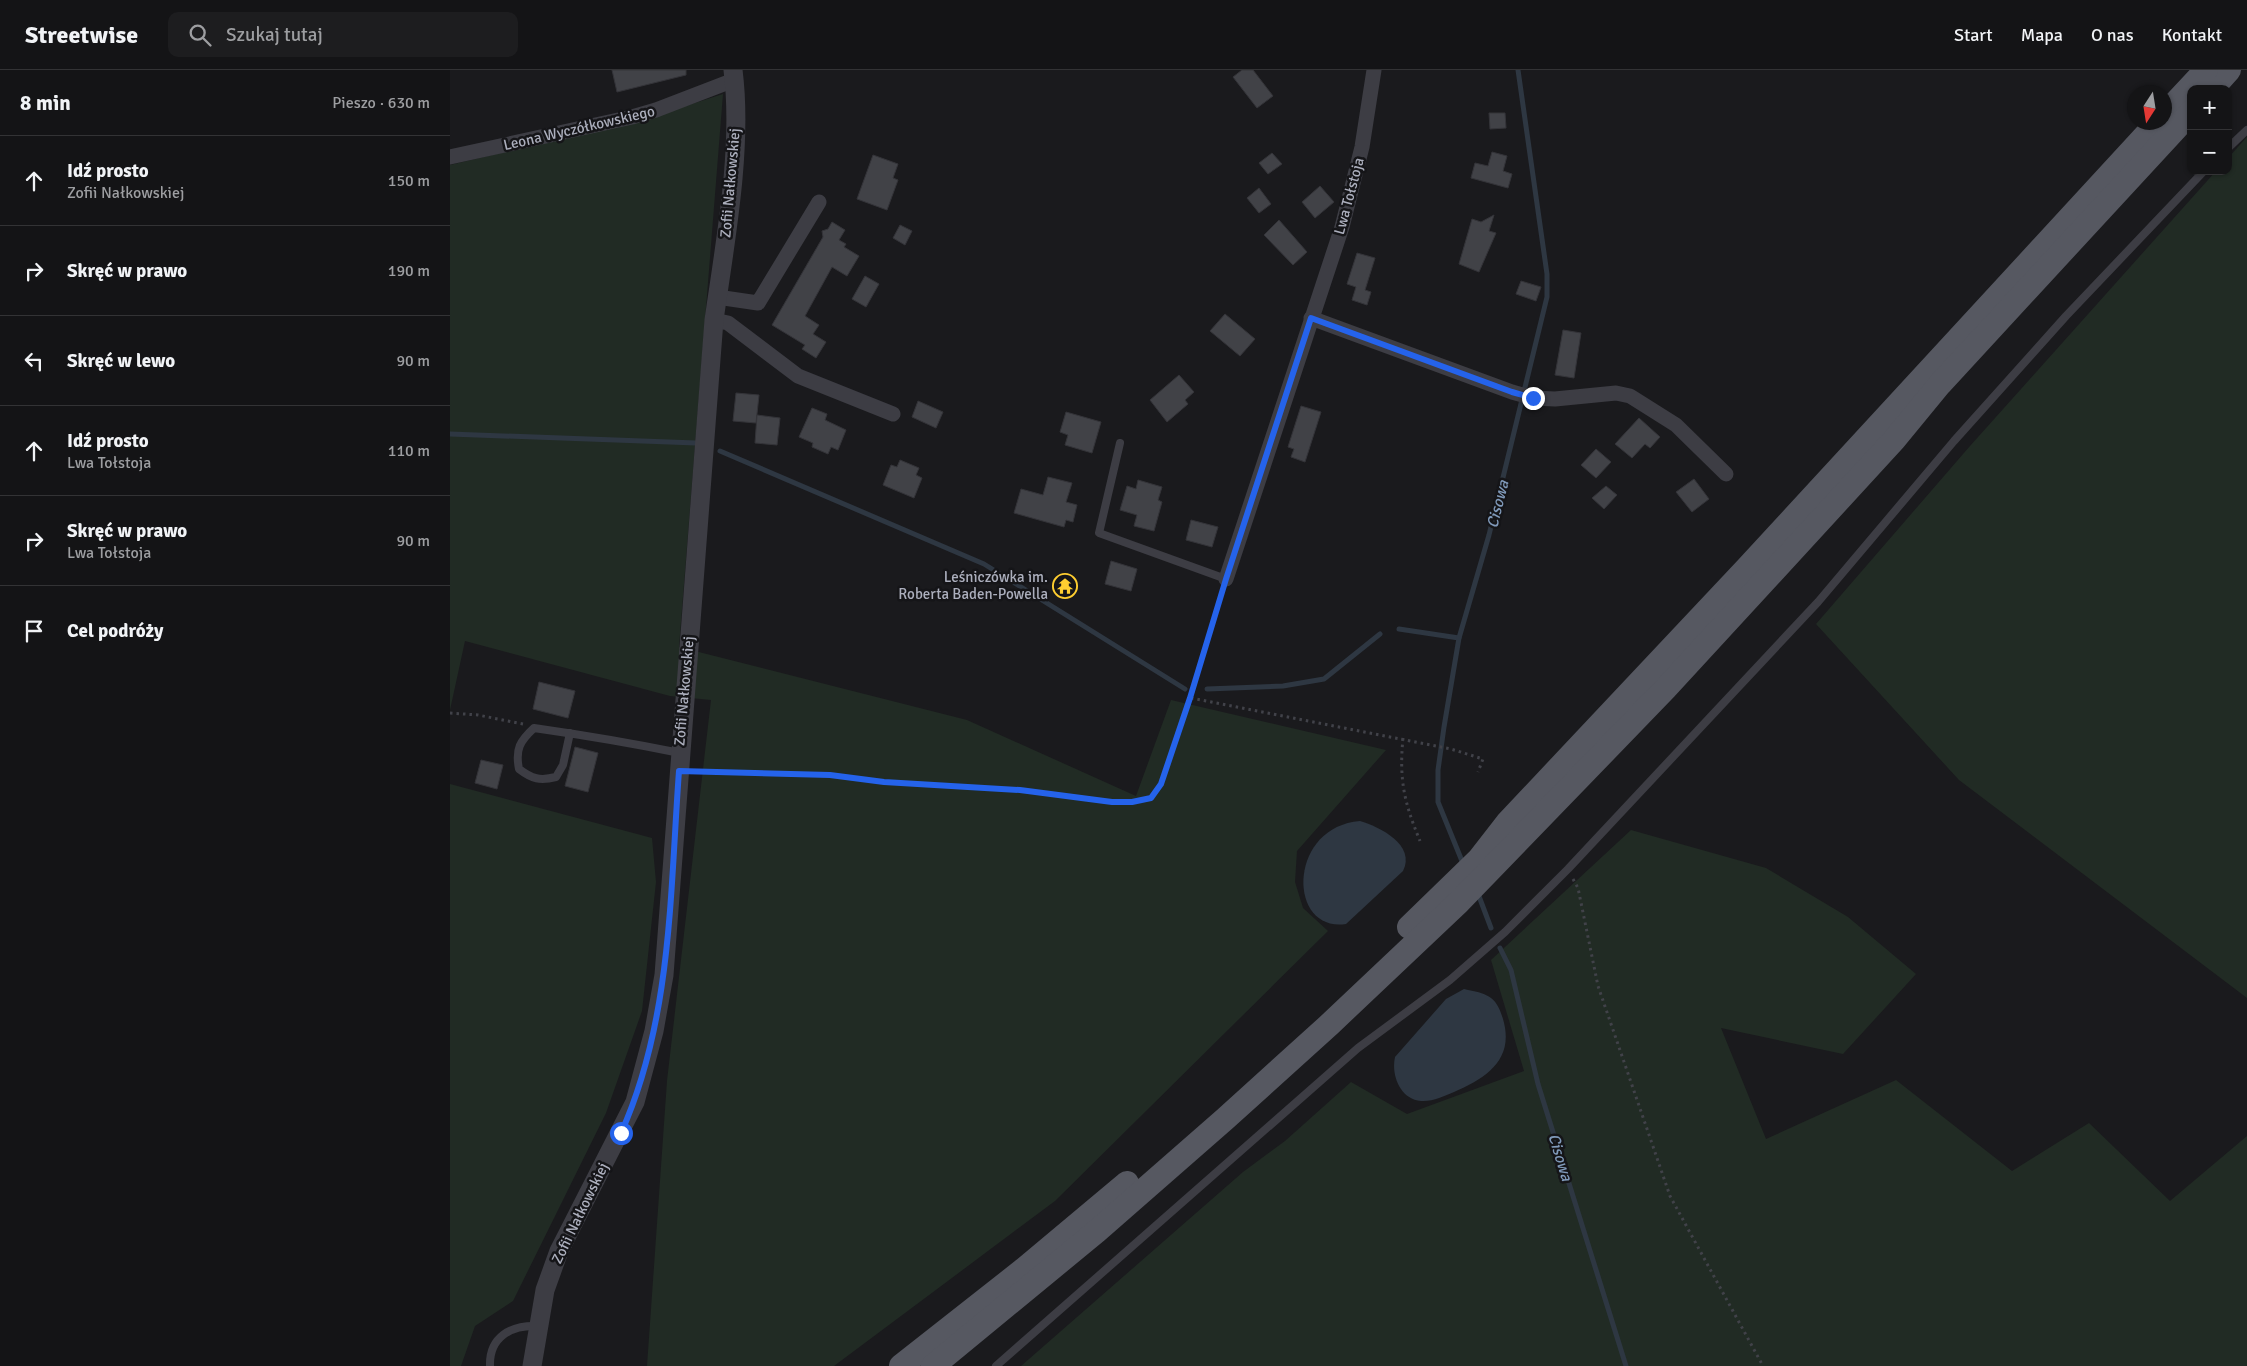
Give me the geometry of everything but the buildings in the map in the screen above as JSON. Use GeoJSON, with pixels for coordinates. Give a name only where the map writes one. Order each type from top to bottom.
{"type":"FeatureCollection","features":[{"type":"Feature","properties":{"kind":"main road"},"geometry":{"type":"LineString","coordinates":[[2172,106],[2206,70]]}},
{"type":"Feature","properties":{"kind":"main road"},"geometry":{"type":"LineString","coordinates":[[2216,85],[2229,70]]}},
{"type":"Feature","properties":{"kind":"main road"},"geometry":{"type":"LineString","coordinates":[[933,1366],[1097,1231],[1330,1024],[1483,866],[1666,688],[1894,440],[1940,384],[2187,116]]}},
{"type":"Feature","properties":{"kind":"main road"},"geometry":{"type":"LineString","coordinates":[[1483,866],[1507,824],[1747,568],[2151,130]]}},
{"type":"Feature","properties":{"kind":"main road"},"geometry":{"type":"LineString","coordinates":[[901,1366],[1023,1270],[1190,1128],[1455,894]]}},
{"type":"Feature","properties":{"kind":"street","name":"Lwa Tołstoja"},"geometry":{"type":"LineString","coordinates":[[1226,579],[1342,227],[1362,147],[1374,70]]}},
{"type":"Feature","properties":{"kind":"street","name":"Leona Wyczółkowskiego"},"geometry":{"type":"LineString","coordinates":[[450,158],[656,110],[733,75]]}},
{"type":"Feature","properties":{"kind":"street","name":"Zofii Nałkowskiej"},"geometry":{"type":"LineString","coordinates":[[532,1366],[537,1326],[545,1290],[559,1251],[635,1102],[654,1031],[664,975],[714,320],[735,140],[736,110],[733,75]]}},
{"type":"Feature","properties":{"kind":"street"},"geometry":{"type":"LineString","coordinates":[[717,297],[758,303],[819,202]]}},
{"type":"Feature","properties":{"kind":"street"},"geometry":{"type":"LineString","coordinates":[[1311,318],[1533,398],[1555,399],[1616,393],[1630,396],[1676,425],[1726,474]]}},
{"type":"Feature","properties":{"kind":"street"},"geometry":{"type":"LineString","coordinates":[[714,320],[728,323],[798,376],[893,414]]}},
{"type":"Feature","properties":{"kind":"lane"},"geometry":{"type":"LineString","coordinates":[[2232,144],[2247,130]]}},
{"type":"Feature","properties":{"kind":"lane"},"geometry":{"type":"LineString","coordinates":[[996,1366],[1358,1048],[1450,980],[1505,932],[1568,869],[1818,602],[1954,441],[2066,316],[2200,175]]}},
{"type":"Feature","properties":{"kind":"lane"},"geometry":{"type":"LineString","coordinates":[[1120,443],[1099,533],[1226,579]]}},
{"type":"Feature","properties":{"kind":"lane"},"geometry":{"type":"LineString","coordinates":[[570,733],[563,765],[556,776],[542,780],[530,778],[519,769],[516,755],[520,742],[534,728],[570,733],[679,762]]}},
{"type":"Feature","properties":{"kind":"lane"},"geometry":{"type":"LineString","coordinates":[[490,1366],[491,1352],[496,1341],[510,1329],[523,1325],[537,1326]]}},
{"type":"Feature","properties":{"kind":"path"},"geometry":{"type":"LineString","coordinates":[[679,762],[830,775],[884,782],[1020,790],[1132,802],[1151,798],[1161,784],[1190,698],[1226,579]]}},
{"type":"Feature","properties":{"kind":"path"},"geometry":{"type":"LineString","coordinates":[[1190,698],[1432,744],[1483,759],[1478,772]]}},
{"type":"Feature","properties":{"kind":"path"},"geometry":{"type":"LineString","coordinates":[[450,713],[515,721],[534,728]]}},
{"type":"Feature","properties":{"kind":"path"},"geometry":{"type":"LineString","coordinates":[[1403,738],[1404,798],[1420,841]]}},
{"type":"Feature","properties":{"kind":"path"},"geometry":{"type":"LineString","coordinates":[[1568,869],[1578,888],[1598,986],[1670,1196],[1763,1366]]}},
{"type":"Feature","properties":{"kind":"shaded area"},"geometry":{"type":"Polygon","coordinates":[[[723,94],[679,647],[967,720],[1136,796],[1171,700],[1386,750],[1297,851],[1295,882],[1303,908],[1328,931],[1055,1201],[834,1366],[647,1366],[667,1081],[711,700],[670,696],[465,641],[450,710],[450,165],[648,118],[723,94]]]}},
{"type":"Feature","properties":{"kind":"shaded area"},"geometry":{"type":"Polygon","coordinates":[[[2247,137],[2247,998],[1959,780],[1816,624],[1970,446],[2212,175],[2232,175],[2232,154],[2247,137]]]}},
{"type":"Feature","properties":{"kind":"shaded area"},"geometry":{"type":"Polygon","coordinates":[[[450,784],[652,838],[656,882],[642,1011],[606,1113],[513,1301],[475,1326],[461,1366],[450,1366],[450,784]]]}},
{"type":"Feature","properties":{"kind":"shaded area"},"geometry":{"type":"Polygon","coordinates":[[[1631,830],[1766,868],[1848,917],[1916,974],[1843,1054],[1721,1028],[1766,1139],[1896,1080],[2012,1171],[2089,1123],[2170,1201],[2247,1136],[2247,1366],[1021,1366],[1243,1172],[1285,1141],[1351,1082],[1407,1114],[1524,1071],[1491,960],[1631,830]]]}},
{"type":"Feature","properties":{"kind":"water"},"geometry":{"type":"Polygon","coordinates":[[[1360,821],[1377,828],[1394,839],[1405,853],[1406,862],[1403,871],[1346,924],[1327,922],[1313,913],[1305,897],[1304,878],[1308,859],[1319,841],[1336,828],[1360,821]]]}},
{"type":"Feature","properties":{"kind":"water"},"geometry":{"type":"Polygon","coordinates":[[[1464,989],[1485,994],[1494,1000],[1497,1005],[1506,1033],[1505,1046],[1501,1056],[1487,1074],[1466,1087],[1434,1100],[1421,1101],[1414,1099],[1402,1091],[1399,1085],[1394,1071],[1395,1057],[1446,999],[1464,989]]]}},
{"type":"Feature","properties":{"kind":"waterway","name":"Cisowa"},"geometry":{"type":"LineString","coordinates":[[1464,866],[1438,802],[1438,770],[1444,727],[1459,638],[1489,535],[1547,297],[1547,274],[1518,70]]}},
{"type":"Feature","properties":{"kind":"waterway"},"geometry":{"type":"LineString","coordinates":[[450,434],[696,443]]}},
{"type":"Feature","properties":{"kind":"waterway"},"geometry":{"type":"LineString","coordinates":[[720,451],[984,564],[1185,689]]}},
{"type":"Feature","properties":{"kind":"waterway"},"geometry":{"type":"LineString","coordinates":[[1399,629],[1459,638]]}},
{"type":"Feature","properties":{"kind":"waterway"},"geometry":{"type":"LineString","coordinates":[[1207,689],[1283,686],[1324,679],[1380,634]]}},
{"type":"Feature","properties":{"kind":"waterway","name":"Cisowa"},"geometry":{"type":"LineString","coordinates":[[1477,891],[1491,928]]}},
{"type":"Feature","properties":{"kind":"waterway","name":"Cisowa"},"geometry":{"type":"LineString","coordinates":[[1500,948],[1511,970],[1538,1084],[1626,1366]]}},
{"type":"Feature","properties":{"kind":"place","name":"Leśniczówka im. Roberta Baden-Powella"},"geometry":{"type":"Point","coordinates":[1065,586]}},
{"type":"Feature","properties":{"kind":"route"},"geometry":{"type":"LineString","coordinates":[[621,1133],[635,1102],[654,1031],[664,975],[679,771],[830,775],[884,782],[1020,790],[1112,802],[1132,802],[1151,798],[1161,784],[1190,698],[1226,579],[1311,318],[1533,398]]}}]}
